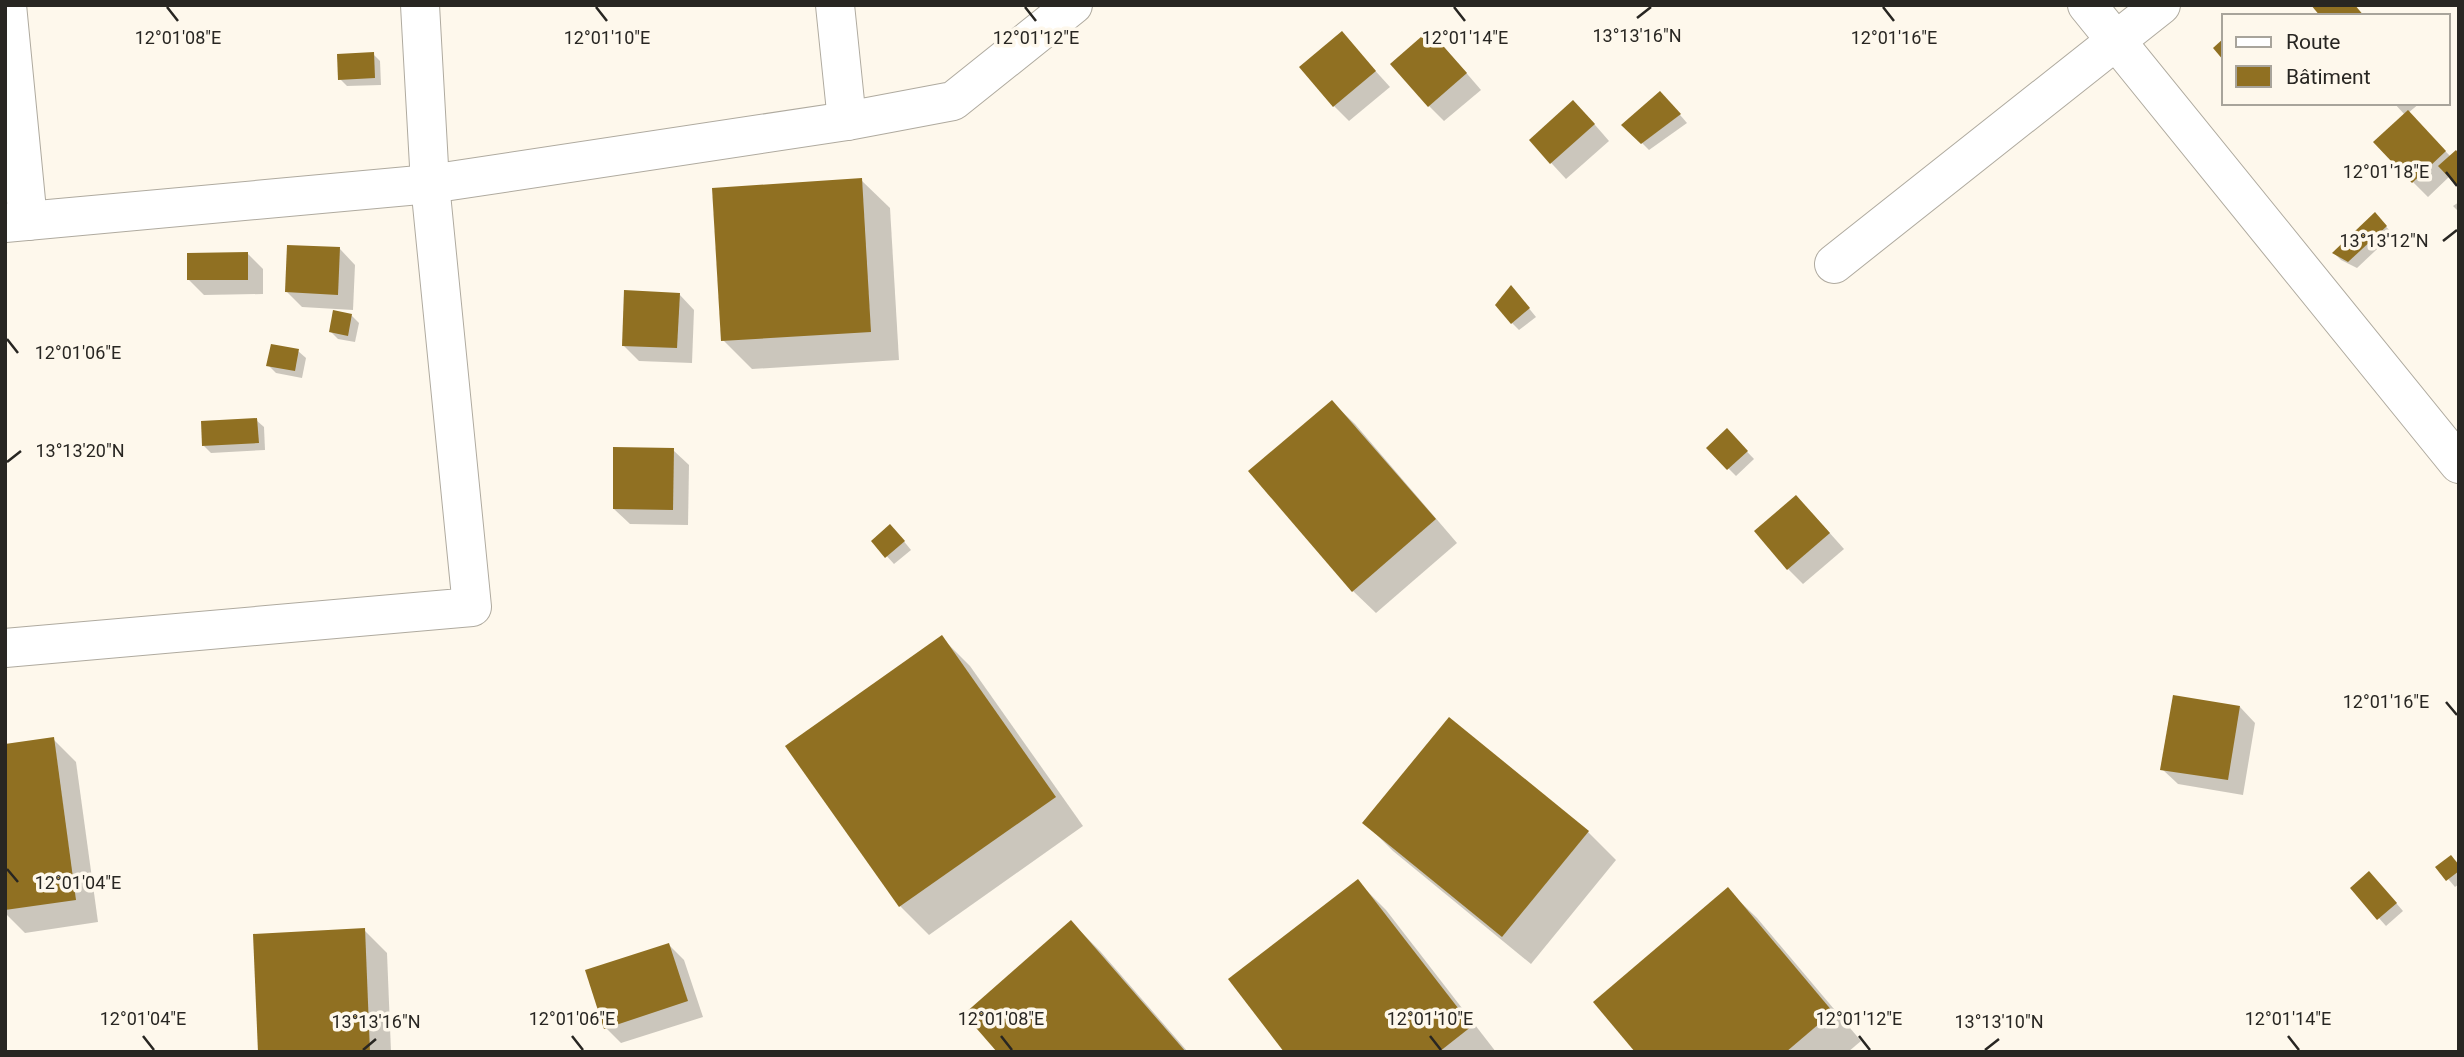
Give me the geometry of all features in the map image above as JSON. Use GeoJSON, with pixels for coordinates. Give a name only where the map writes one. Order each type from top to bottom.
{"type":"FeatureCollection","features":[{"type":"Feature","properties":{"kind":"street"},"geometry":{"type":"LineString","coordinates":[[7,5],[16,222],[430,184],[847,121],[953,101],[1073,5]]}},
{"type":"Feature","properties":{"kind":"street"},"geometry":{"type":"LineString","coordinates":[[5,648],[472,607],[430,184],[420,5]]}},
{"type":"Feature","properties":{"kind":"street"},"geometry":{"type":"LineString","coordinates":[[835,5],[847,121]]}},
{"type":"Feature","properties":{"kind":"street"},"geometry":{"type":"LineString","coordinates":[[2087,5],[2459,464]]}},
{"type":"Feature","properties":{"kind":"street"},"geometry":{"type":"LineString","coordinates":[[1833,264],[2161,5]]}},
{"type":"Feature","properties":{"kind":"building"},"geometry":{"type":"Polygon","coordinates":[[[2311,5],[2355,5],[2362,14],[2318,14],[2311,5]]]}},
{"type":"Feature","properties":{"kind":"building"},"geometry":{"type":"Polygon","coordinates":[[[1429,30],[1467,73],[1428,107],[1390,64],[1429,30]]]}},
{"type":"Feature","properties":{"kind":"building"},"geometry":{"type":"Polygon","coordinates":[[[1342,31],[1376,71],[1333,107],[1299,67],[1342,31]]]}},
{"type":"Feature","properties":{"kind":"building"},"geometry":{"type":"Polygon","coordinates":[[[2222,40],[2222,59],[2213,48],[2222,40]]]}},
{"type":"Feature","properties":{"kind":"building"},"geometry":{"type":"Polygon","coordinates":[[[374,52],[375,78],[338,80],[337,54],[374,52]]]}},
{"type":"Feature","properties":{"kind":"building"},"geometry":{"type":"Polygon","coordinates":[[[1660,91],[1681,114],[1641,144],[1621,125],[1660,91]]]}},
{"type":"Feature","properties":{"kind":"building"},"geometry":{"type":"Polygon","coordinates":[[[1573,100],[1595,124],[1550,164],[1529,140],[1573,100]]]}},
{"type":"Feature","properties":{"kind":"building"},"geometry":{"type":"Polygon","coordinates":[[[2408,110],[2446,151],[2412,183],[2373,142],[2408,110]]]}},
{"type":"Feature","properties":{"kind":"building"},"geometry":{"type":"Polygon","coordinates":[[[2456,150],[2459,154],[2459,183],[2456,185],[2438,166],[2456,150]]]}},
{"type":"Feature","properties":{"kind":"building"},"geometry":{"type":"Polygon","coordinates":[[[862,178],[871,332],[721,341],[712,188],[862,178]]]}},
{"type":"Feature","properties":{"kind":"building"},"geometry":{"type":"Polygon","coordinates":[[[2375,212],[2387,226],[2348,262],[2332,253],[2375,212]]]}},
{"type":"Feature","properties":{"kind":"building"},"geometry":{"type":"Polygon","coordinates":[[[287,245],[340,247],[338,295],[285,292],[287,245]]]}},
{"type":"Feature","properties":{"kind":"building"},"geometry":{"type":"Polygon","coordinates":[[[248,252],[248,280],[187,280],[187,253],[248,252]]]}},
{"type":"Feature","properties":{"kind":"building"},"geometry":{"type":"Polygon","coordinates":[[[1511,285],[1530,308],[1511,324],[1495,305],[1511,285]]]}},
{"type":"Feature","properties":{"kind":"building"},"geometry":{"type":"Polygon","coordinates":[[[624,290],[680,293],[677,348],[622,346],[624,290]]]}},
{"type":"Feature","properties":{"kind":"building"},"geometry":{"type":"Polygon","coordinates":[[[333,310],[352,314],[348,336],[329,332],[333,310]]]}},
{"type":"Feature","properties":{"kind":"building"},"geometry":{"type":"Polygon","coordinates":[[[271,344],[299,349],[295,371],[266,366],[271,344]]]}},
{"type":"Feature","properties":{"kind":"building"},"geometry":{"type":"Polygon","coordinates":[[[1332,400],[1436,519],[1352,592],[1248,471],[1332,400]]]}},
{"type":"Feature","properties":{"kind":"building"},"geometry":{"type":"Polygon","coordinates":[[[257,418],[259,443],[202,446],[201,421],[257,418]]]}},
{"type":"Feature","properties":{"kind":"building"},"geometry":{"type":"Polygon","coordinates":[[[1727,428],[1748,451],[1727,470],[1706,448],[1727,428]]]}},
{"type":"Feature","properties":{"kind":"building"},"geometry":{"type":"Polygon","coordinates":[[[613,447],[674,448],[673,510],[613,509],[613,447]]]}},
{"type":"Feature","properties":{"kind":"building"},"geometry":{"type":"Polygon","coordinates":[[[1796,495],[1830,533],[1787,570],[1754,531],[1796,495]]]}},
{"type":"Feature","properties":{"kind":"building"},"geometry":{"type":"Polygon","coordinates":[[[890,524],[905,541],[885,558],[871,541],[890,524]]]}},
{"type":"Feature","properties":{"kind":"building"},"geometry":{"type":"Polygon","coordinates":[[[942,635],[1056,797],[899,907],[785,746],[942,635]]]}},
{"type":"Feature","properties":{"kind":"building"},"geometry":{"type":"Polygon","coordinates":[[[2173,695],[2240,706],[2228,780],[2160,770],[2173,695]]]}},
{"type":"Feature","properties":{"kind":"building"},"geometry":{"type":"Polygon","coordinates":[[[1449,717],[1589,831],[1502,937],[1362,823],[1449,717]]]}},
{"type":"Feature","properties":{"kind":"building"},"geometry":{"type":"Polygon","coordinates":[[[54,737],[76,900],[5,910],[5,744],[54,737]]]}},
{"type":"Feature","properties":{"kind":"building"},"geometry":{"type":"Polygon","coordinates":[[[2451,855],[2459,865],[2459,871],[2446,881],[2435,867],[2451,855]]]}},
{"type":"Feature","properties":{"kind":"building"},"geometry":{"type":"Polygon","coordinates":[[[2369,871],[2397,903],[2377,920],[2350,888],[2369,871]]]}},
{"type":"Feature","properties":{"kind":"building"},"geometry":{"type":"Polygon","coordinates":[[[1358,879],[1472,1026],[1439,1052],[1284,1052],[1228,979],[1358,879]]]}},
{"type":"Feature","properties":{"kind":"building"},"geometry":{"type":"Polygon","coordinates":[[[1728,887],[1833,1012],[1786,1052],[1635,1052],[1593,1002],[1728,887]]]}},
{"type":"Feature","properties":{"kind":"building"},"geometry":{"type":"Polygon","coordinates":[[[1071,920],[1186,1052],[997,1052],[964,1014],[1071,920]]]}},
{"type":"Feature","properties":{"kind":"building"},"geometry":{"type":"Polygon","coordinates":[[[365,928],[370,1052],[258,1052],[253,934],[365,928]]]}},
{"type":"Feature","properties":{"kind":"building"},"geometry":{"type":"Polygon","coordinates":[[[669,943],[688,1001],[604,1029],[585,970],[669,943]]]}}]}
